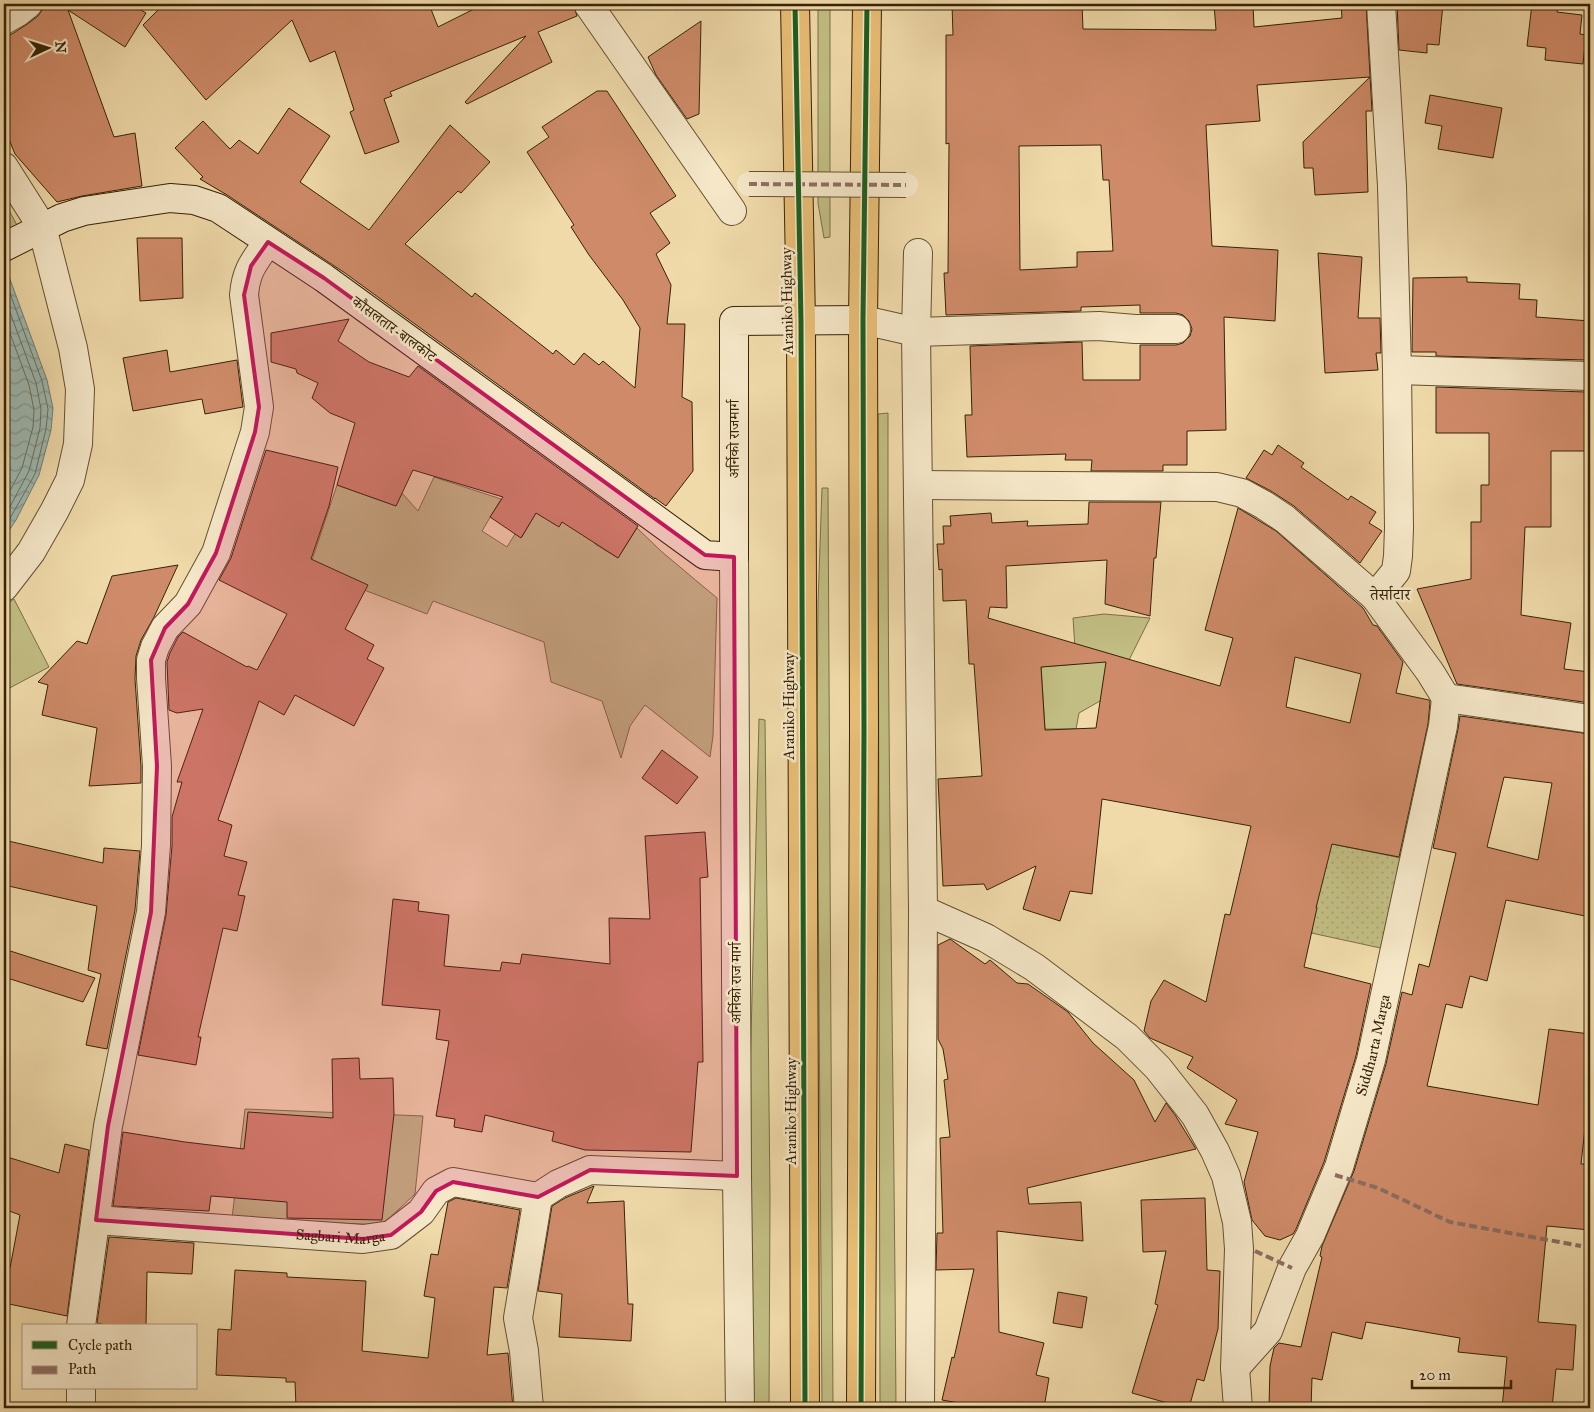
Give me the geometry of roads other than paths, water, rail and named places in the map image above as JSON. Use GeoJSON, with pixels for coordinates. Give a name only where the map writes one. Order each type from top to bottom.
{"type":"FeatureCollection","features":[{"type":"Feature","properties":{"kind":"highway","name":"Araniko Highway"},"geometry":{"type":"LineString","coordinates":[[795,4],[801,322],[805,1408]]}},
{"type":"Feature","properties":{"kind":"highway"},"geometry":{"type":"LineString","coordinates":[[861,1408],[864,742],[863,320],[866,4]]}},
{"type":"Feature","properties":{"kind":"street"},"geometry":{"type":"LineString","coordinates":[[4,20],[28,4]]}},
{"type":"Feature","properties":{"kind":"street"},"geometry":{"type":"LineString","coordinates":[[588,4],[732,211]]}},
{"type":"Feature","properties":{"kind":"street"},"geometry":{"type":"LineString","coordinates":[[1375,598],[1396,571],[1398,556],[1397,370],[1392,186],[1381,4]]}},
{"type":"Feature","properties":{"kind":"street"},"geometry":{"type":"LineString","coordinates":[[4,166],[24,237],[73,348],[80,389],[78,444],[70,480],[31,552],[4,587]]}},
{"type":"Feature","properties":{"kind":"street"},"geometry":{"type":"LineString","coordinates":[[749,184],[906,185]]}},
{"type":"Feature","properties":{"kind":"street","name":"कौसलतार-बालकोट"},"geometry":{"type":"LineString","coordinates":[[24,237],[62,218],[84,211],[170,198],[194,200],[218,208],[324,278],[704,555],[734,557]]}},
{"type":"Feature","properties":{"kind":"street"},"geometry":{"type":"LineString","coordinates":[[82,1324],[108,1126],[151,912],[156,845],[157,766],[151,660],[154,647],[165,628],[188,604],[216,553],[255,432],[259,407],[244,295],[245,280],[251,266],[268,242]]}},
{"type":"Feature","properties":{"kind":"street"},"geometry":{"type":"LineString","coordinates":[[918,253],[916,332],[923,910],[920,1408]]}},
{"type":"Feature","properties":{"kind":"street"},"geometry":{"type":"LineString","coordinates":[[801,322],[863,320],[916,332],[1099,326],[1135,329],[1176,329]]}},
{"type":"Feature","properties":{"kind":"street","name":"अर्निको राजमार्ग"},"geometry":{"type":"LineString","coordinates":[[734,557],[734,321],[801,322]]}},
{"type":"Feature","properties":{"kind":"street"},"geometry":{"type":"LineString","coordinates":[[1397,370],[1590,376]]}},
{"type":"Feature","properties":{"kind":"street"},"geometry":{"type":"LineString","coordinates":[[918,485],[1218,487],[1242,494],[1278,514],[1375,598],[1430,672],[1446,698],[1590,719]]}},
{"type":"Feature","properties":{"kind":"street","name":"अर्निको राज मार्ग"},"geometry":{"type":"LineString","coordinates":[[734,557],[740,1408]]}},
{"type":"Feature","properties":{"kind":"street","name":"Siddharta Marga"},"geometry":{"type":"LineString","coordinates":[[1235,1368],[1268,1331],[1292,1268],[1310,1236],[1339,1167],[1371,1060],[1441,736],[1446,698]]}},
{"type":"Feature","properties":{"kind":"street"},"geometry":{"type":"LineString","coordinates":[[923,910],[986,938],[1034,967],[1126,1037],[1158,1068],[1195,1115],[1215,1151],[1226,1176],[1237,1222],[1239,1249],[1235,1368],[1238,1408]]}},
{"type":"Feature","properties":{"kind":"street"},"geometry":{"type":"LineString","coordinates":[[529,1408],[524,1351],[518,1318],[538,1197],[558,1184],[590,1170],[737,1176]]}},
{"type":"Feature","properties":{"kind":"street","name":"Sagbari Marga"},"geometry":{"type":"LineString","coordinates":[[96,1220],[363,1238],[391,1235],[421,1212],[436,1191],[454,1182],[538,1197]]}},
{"type":"Feature","properties":{"kind":"street"},"geometry":{"type":"LineString","coordinates":[[80,1390],[81,1408]]}},
{"type":"Feature","properties":{"kind":"water"},"geometry":{"type":"Polygon","coordinates":[[[4,263],[47,380],[53,408],[51,430],[39,475],[16,520],[4,538],[4,263]]]}},
{"type":"Feature","properties":{"kind":"district","name":"तेर्साटार"},"geometry":{"type":"Point","coordinates":[1390,594]}}]}
